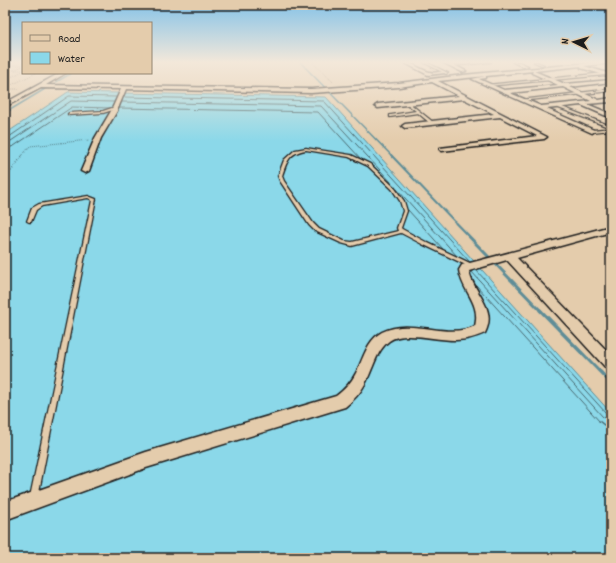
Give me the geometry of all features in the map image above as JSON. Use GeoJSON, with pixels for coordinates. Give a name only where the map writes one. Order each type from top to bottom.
{"type":"FeatureCollection","features":[{"type":"Feature","properties":{"kind":"street"},"geometry":{"type":"LineString","coordinates":[[5,105],[37,88]]}},
{"type":"Feature","properties":{"kind":"street"},"geometry":{"type":"LineString","coordinates":[[85,171],[98,138],[115,108],[124,88]]}},
{"type":"Feature","properties":{"kind":"street"},"geometry":{"type":"LineString","coordinates":[[135,88],[282,92],[349,88]]}},
{"type":"Feature","properties":{"kind":"street"},"geometry":{"type":"LineString","coordinates":[[442,150],[544,137],[448,88]]}},
{"type":"Feature","properties":{"kind":"street"},"geometry":{"type":"LineString","coordinates":[[494,88],[592,131]]}},
{"type":"Feature","properties":{"kind":"street"},"geometry":{"type":"LineString","coordinates":[[503,92],[541,88]]}},
{"type":"Feature","properties":{"kind":"street"},"geometry":{"type":"LineString","coordinates":[[570,88],[599,102]]}},
{"type":"Feature","properties":{"kind":"street"},"geometry":{"type":"LineString","coordinates":[[378,106],[464,97]]}},
{"type":"Feature","properties":{"kind":"street"},"geometry":{"type":"LineString","coordinates":[[540,108],[611,100]]}},
{"type":"Feature","properties":{"kind":"street"},"geometry":{"type":"LineString","coordinates":[[582,104],[611,116]]}},
{"type":"Feature","properties":{"kind":"street"},"geometry":{"type":"LineString","coordinates":[[404,126],[500,115]]}},
{"type":"Feature","properties":{"kind":"street"},"geometry":{"type":"LineString","coordinates":[[5,512],[146,460],[340,402],[354,390],[372,350],[378,341],[386,335],[402,331],[460,335],[475,333],[481,328],[484,314],[476,295],[465,280],[464,270],[472,266],[611,229]]}},
{"type":"Feature","properties":{"kind":"street"},"geometry":{"type":"LineString","coordinates":[[506,257],[611,364]]}},
{"type":"Feature","properties":{"kind":"lane"},"geometry":{"type":"LineString","coordinates":[[521,100],[611,90]]}},
{"type":"Feature","properties":{"kind":"lane"},"geometry":{"type":"LineString","coordinates":[[408,103],[432,123]]}},
{"type":"Feature","properties":{"kind":"lane"},"geometry":{"type":"LineString","coordinates":[[557,106],[611,128]]}},
{"type":"Feature","properties":{"kind":"lane"},"geometry":{"type":"LineString","coordinates":[[70,114],[103,112],[115,108]]}},
{"type":"Feature","properties":{"kind":"lane"},"geometry":{"type":"LineString","coordinates":[[391,116],[419,112]]}},
{"type":"Feature","properties":{"kind":"lane"},"geometry":{"type":"LineString","coordinates":[[592,131],[611,128]]}},
{"type":"Feature","properties":{"kind":"lane"},"geometry":{"type":"LineString","coordinates":[[402,231],[352,244],[342,242],[314,227],[287,191],[280,176],[285,161],[296,151],[306,149],[343,154],[370,165],[392,188],[404,205],[405,211],[399,228],[402,231],[472,266]]}},
{"type":"Feature","properties":{"kind":"lane"},"geometry":{"type":"LineString","coordinates":[[29,222],[34,209],[41,205],[88,197],[94,199],[34,502]]}},
{"type":"Feature","properties":{"kind":"path"},"geometry":{"type":"LineString","coordinates":[[10,88],[23,89]]}},
{"type":"Feature","properties":{"kind":"path"},"geometry":{"type":"LineString","coordinates":[[5,179],[30,146],[98,138]]}},
{"type":"Feature","properties":{"kind":"water"},"geometry":{"type":"Polygon","coordinates":[[[68,92],[326,97],[611,413],[611,558],[5,558],[5,134],[68,92]]]}},
{"type":"Feature","properties":{"kind":"waterway"},"geometry":{"type":"LineString","coordinates":[[326,88],[392,156]]}},
{"type":"Feature","properties":{"kind":"waterway"},"geometry":{"type":"LineString","coordinates":[[5,113],[45,89]]}},
{"type":"Feature","properties":{"kind":"waterway"},"geometry":{"type":"LineString","coordinates":[[391,155],[457,224]]}},
{"type":"Feature","properties":{"kind":"waterway"},"geometry":{"type":"LineString","coordinates":[[456,223],[541,311]]}},
{"type":"Feature","properties":{"kind":"waterway"},"geometry":{"type":"LineString","coordinates":[[540,310],[611,383]]}}]}
